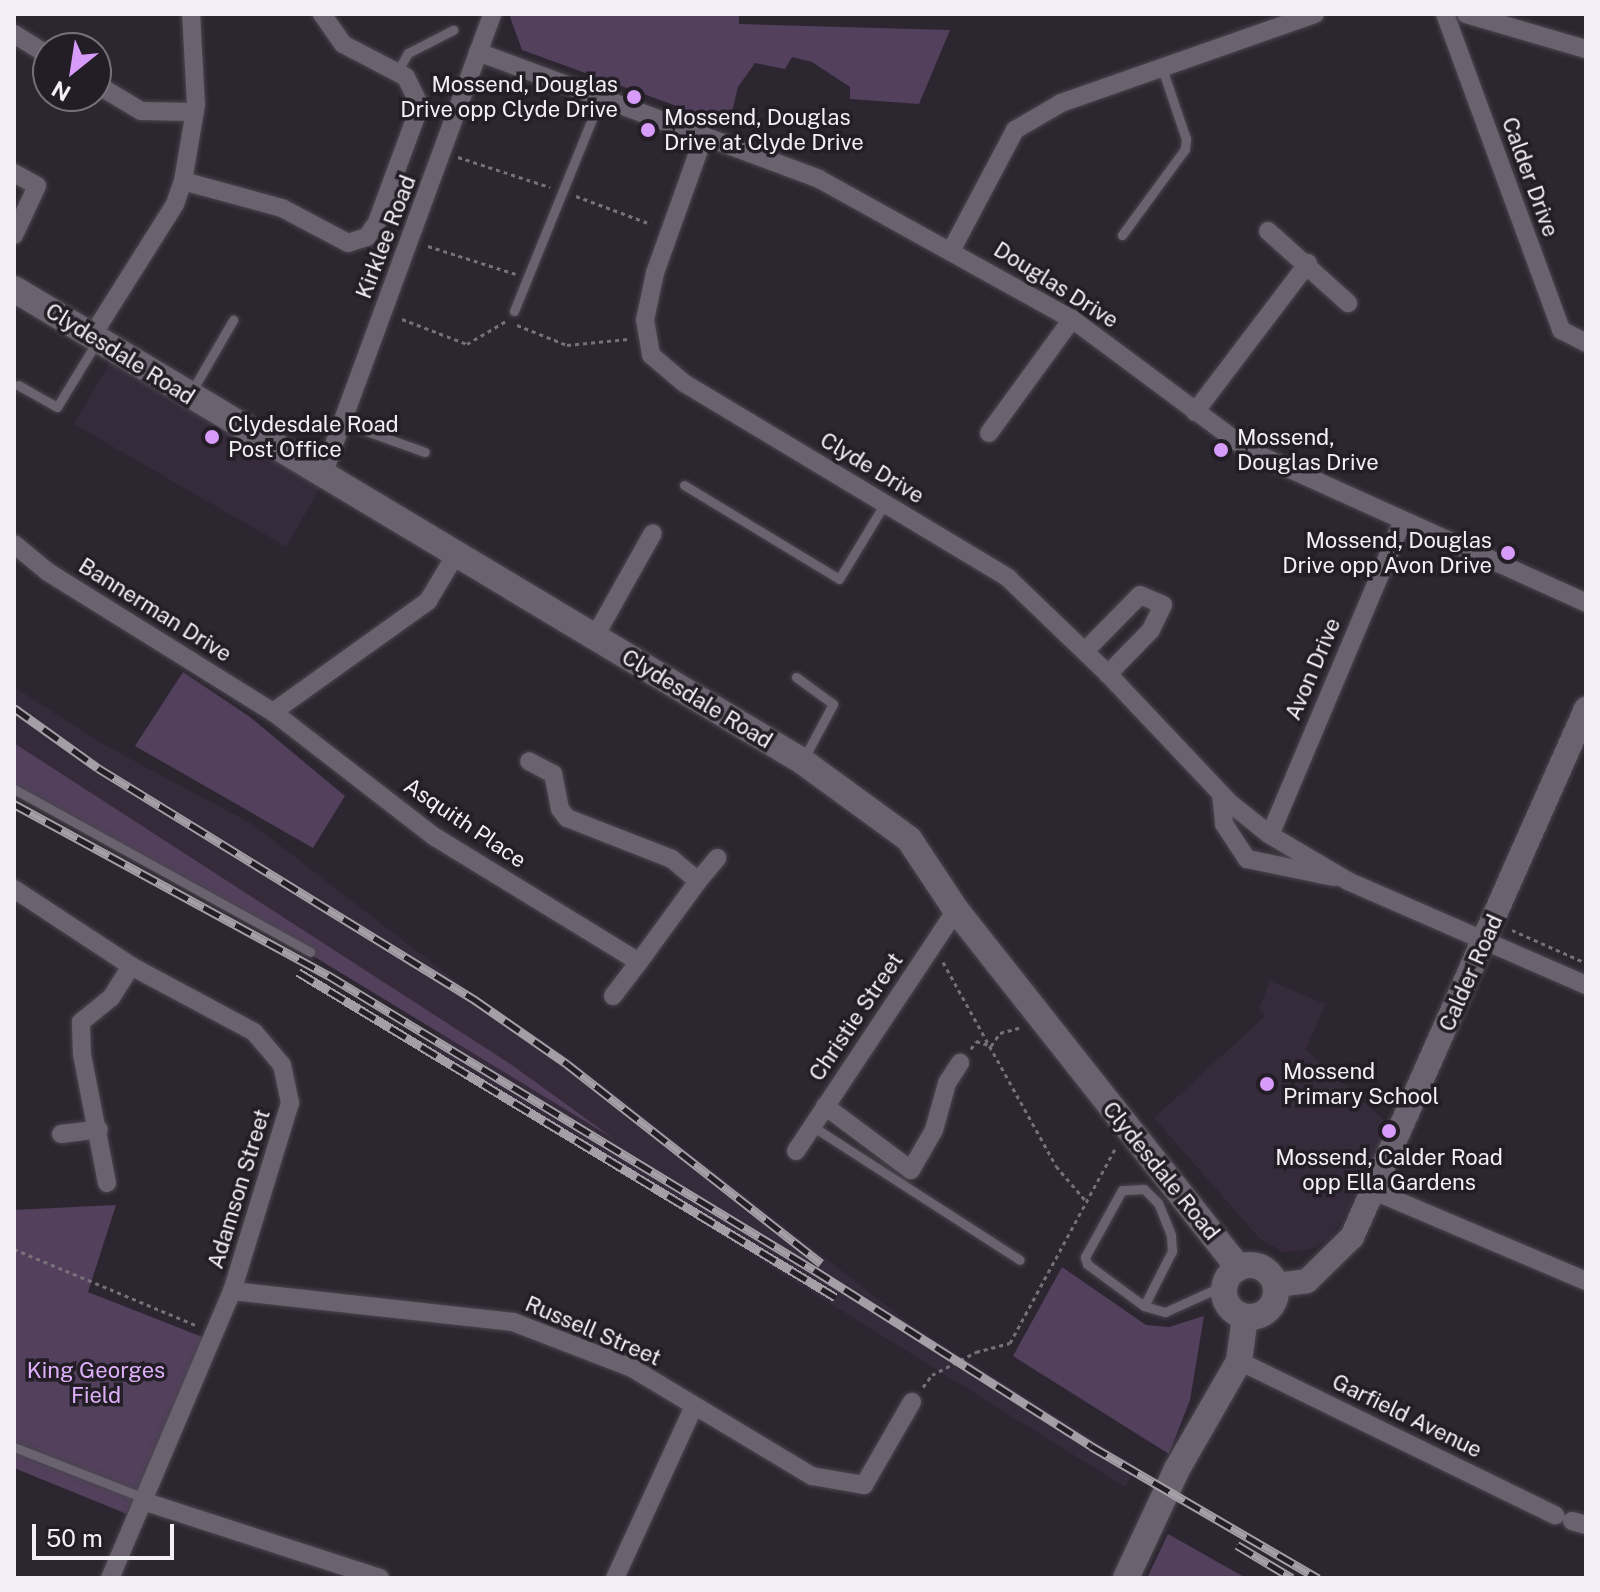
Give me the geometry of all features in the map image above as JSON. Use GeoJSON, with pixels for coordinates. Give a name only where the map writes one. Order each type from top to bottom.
{"type":"FeatureCollection","features":[{"type":"Feature","properties":{"kind":"main road","name":"Clydesdale Road"},"geometry":{"type":"LineString","coordinates":[[14,289],[322,477],[802,761],[909,839],[956,910],[1127,1128],[1232,1276],[1226,1301],[1245,1317]]}},
{"type":"Feature","properties":{"kind":"main road","name":"Clydesdale Road"},"geometry":{"type":"LineString","coordinates":[[1232,1276],[1261,1268],[1276,1285]]}},
{"type":"Feature","properties":{"kind":"main road"},"geometry":{"type":"LineString","coordinates":[[1126,1578],[1177,1469],[1239,1361],[1245,1317],[1269,1309],[1276,1285]]}},
{"type":"Feature","properties":{"kind":"street"},"geometry":{"type":"LineString","coordinates":[[95,338],[175,204],[183,181],[195,112],[191,14]]}},
{"type":"Feature","properties":{"kind":"street"},"geometry":{"type":"LineString","coordinates":[[183,181],[282,208],[348,243],[367,237],[377,222],[420,106],[406,77],[343,44],[322,14]]}},
{"type":"Feature","properties":{"kind":"street","name":"Kirklee Road"},"geometry":{"type":"LineString","coordinates":[[322,477],[492,14]]}},
{"type":"Feature","properties":{"kind":"street"},"geometry":{"type":"LineString","coordinates":[[952,249],[1015,130],[1061,103],[1315,14]]}},
{"type":"Feature","properties":{"kind":"street","name":"Calder Drive"},"geometry":{"type":"LineString","coordinates":[[1445,14],[1561,330],[1586,343]]}},
{"type":"Feature","properties":{"kind":"street"},"geometry":{"type":"LineString","coordinates":[[1466,14],[1496,17],[1586,49]]}},
{"type":"Feature","properties":{"kind":"street"},"geometry":{"type":"LineString","coordinates":[[14,34],[32,45]]}},
{"type":"Feature","properties":{"kind":"street","name":"Douglas Drive"},"geometry":{"type":"LineString","coordinates":[[478,52],[819,179],[952,249],[1072,319],[1250,451],[1402,523],[1586,603]]}},
{"type":"Feature","properties":{"kind":"street"},"geometry":{"type":"LineString","coordinates":[[112,94],[141,111],[195,112]]}},
{"type":"Feature","properties":{"kind":"street"},"geometry":{"type":"LineString","coordinates":[[648,335],[645,320],[655,273],[704,136]]}},
{"type":"Feature","properties":{"kind":"street"},"geometry":{"type":"LineString","coordinates":[[14,173],[37,186],[14,235]]}},
{"type":"Feature","properties":{"kind":"street"},"geometry":{"type":"LineString","coordinates":[[1268,231],[1308,263],[1348,303]]}},
{"type":"Feature","properties":{"kind":"street"},"geometry":{"type":"LineString","coordinates":[[1195,412],[1308,263]]}},
{"type":"Feature","properties":{"kind":"street"},"geometry":{"type":"LineString","coordinates":[[989,433],[1072,319]]}},
{"type":"Feature","properties":{"kind":"street","name":"Clyde Drive"},"geometry":{"type":"LineString","coordinates":[[648,335],[651,355],[684,383],[1008,578],[1108,674],[1221,794],[1270,835],[1348,881]]}},
{"type":"Feature","properties":{"kind":"street","name":"Avon Drive"},"geometry":{"type":"LineString","coordinates":[[1270,835],[1402,523]]}},
{"type":"Feature","properties":{"kind":"street"},"geometry":{"type":"LineString","coordinates":[[594,638],[653,533]]}},
{"type":"Feature","properties":{"kind":"street","name":"Bannerman Drive"},"geometry":{"type":"LineString","coordinates":[[14,544],[48,572],[273,712]]}},
{"type":"Feature","properties":{"kind":"street"},"geometry":{"type":"LineString","coordinates":[[273,712],[428,601],[456,554]]}},
{"type":"Feature","properties":{"kind":"street"},"geometry":{"type":"LineString","coordinates":[[1085,651],[1140,595],[1163,605],[1151,630],[1108,674]]}},
{"type":"Feature","properties":{"kind":"street","name":"Calder Road"},"geometry":{"type":"LineString","coordinates":[[1276,1285],[1307,1281],[1334,1259],[1352,1237],[1586,709]]}},
{"type":"Feature","properties":{"kind":"street","name":"Asquith Place"},"geometry":{"type":"LineString","coordinates":[[273,712],[435,837],[639,962]]}},
{"type":"Feature","properties":{"kind":"street"},"geometry":{"type":"LineString","coordinates":[[529,761],[553,774],[560,809],[567,818],[672,859],[698,881]]}},
{"type":"Feature","properties":{"kind":"street","name":"Clyde Drive"},"geometry":{"type":"LineString","coordinates":[[1221,794],[1224,824],[1247,859],[1348,881],[1489,932],[1586,985]]}},
{"type":"Feature","properties":{"kind":"street"},"geometry":{"type":"LineString","coordinates":[[613,996],[717,858]]}},
{"type":"Feature","properties":{"kind":"street","name":"Adamson Street"},"geometry":{"type":"LineString","coordinates":[[14,889],[131,966],[254,1032],[282,1065],[290,1103],[232,1291],[146,1501],[110,1578]]}},
{"type":"Feature","properties":{"kind":"street","name":"Christie Street"},"geometry":{"type":"LineString","coordinates":[[796,1151],[956,910]]}},
{"type":"Feature","properties":{"kind":"street"},"geometry":{"type":"LineString","coordinates":[[107,1183],[99,1129],[82,1054],[81,1022],[111,998],[131,966]]}},
{"type":"Feature","properties":{"kind":"street"},"geometry":{"type":"LineString","coordinates":[[825,1106],[911,1170],[934,1130],[947,1083],[960,1063]]}},
{"type":"Feature","properties":{"kind":"street"},"geometry":{"type":"LineString","coordinates":[[61,1134],[99,1129]]}},
{"type":"Feature","properties":{"kind":"street"},"geometry":{"type":"LineString","coordinates":[[1374,1191],[1586,1281]]}},
{"type":"Feature","properties":{"kind":"street","name":"Russell Street"},"geometry":{"type":"LineString","coordinates":[[232,1291],[513,1322],[632,1368],[812,1476],[864,1485],[912,1402]]}},
{"type":"Feature","properties":{"kind":"street","name":"Garfield Avenue"},"geometry":{"type":"LineString","coordinates":[[1239,1361],[1571,1520]]}},
{"type":"Feature","properties":{"kind":"street"},"geometry":{"type":"LineString","coordinates":[[615,1578],[694,1406]]}},
{"type":"Feature","properties":{"kind":"street"},"geometry":{"type":"LineString","coordinates":[[146,1501],[380,1578]]}},
{"type":"Feature","properties":{"kind":"lane"},"geometry":{"type":"LineString","coordinates":[[397,72],[408,53],[453,30]]}},
{"type":"Feature","properties":{"kind":"lane"},"geometry":{"type":"LineString","coordinates":[[1122,235],[1185,149],[1186,139],[1162,68]]}},
{"type":"Feature","properties":{"kind":"lane"},"geometry":{"type":"LineString","coordinates":[[514,311],[601,97]]}},
{"type":"Feature","properties":{"kind":"lane"},"geometry":{"type":"LineString","coordinates":[[189,396],[233,320]]}},
{"type":"Feature","properties":{"kind":"lane"},"geometry":{"type":"LineString","coordinates":[[18,385],[57,407],[95,338]]}},
{"type":"Feature","properties":{"kind":"lane"},"geometry":{"type":"LineString","coordinates":[[340,422],[425,452]]}},
{"type":"Feature","properties":{"kind":"lane"},"geometry":{"type":"LineString","coordinates":[[684,485],[839,579],[885,503]]}},
{"type":"Feature","properties":{"kind":"lane"},"geometry":{"type":"LineString","coordinates":[[796,677],[833,704],[802,761]]}},
{"type":"Feature","properties":{"kind":"lane"},"geometry":{"type":"LineString","coordinates":[[14,789],[310,952]]}},
{"type":"Feature","properties":{"kind":"lane"},"geometry":{"type":"LineString","coordinates":[[812,1126],[1020,1260]]}},
{"type":"Feature","properties":{"kind":"lane"},"geometry":{"type":"LineString","coordinates":[[1144,1306],[1172,1251],[1158,1203],[1144,1189],[1133,1188],[1115,1199],[1085,1257],[1087,1264],[1144,1306],[1165,1312],[1184,1307],[1232,1276]]}},
{"type":"Feature","properties":{"kind":"lane"},"geometry":{"type":"LineString","coordinates":[[14,1447],[146,1501]]}},
{"type":"Feature","properties":{"kind":"path"},"geometry":{"type":"LineString","coordinates":[[411,240],[527,278]]}},
{"type":"Feature","properties":{"kind":"path"},"geometry":{"type":"LineString","coordinates":[[383,311],[467,344],[504,320],[567,345],[648,335]]}},
{"type":"Feature","properties":{"kind":"path"},"geometry":{"type":"LineString","coordinates":[[1489,932],[1586,963]]}},
{"type":"Feature","properties":{"kind":"path"},"geometry":{"type":"LineString","coordinates":[[933,944],[1056,1166],[1087,1202]]}},
{"type":"Feature","properties":{"kind":"path"},"geometry":{"type":"LineString","coordinates":[[991,1046],[1000,1033],[1047,1026]]}},
{"type":"Feature","properties":{"kind":"path"},"geometry":{"type":"LineString","coordinates":[[960,1063],[976,1041],[991,1046]]}},
{"type":"Feature","properties":{"kind":"path"},"geometry":{"type":"LineString","coordinates":[[912,1402],[932,1375],[976,1352],[1010,1343],[1127,1128]]}},
{"type":"Feature","properties":{"kind":"path"},"geometry":{"type":"LineString","coordinates":[[14,1249],[215,1333]]}},
{"type":"Feature","properties":{"kind":"shaded area"},"geometry":{"type":"Polygon","coordinates":[[[110,362],[322,484],[286,547],[74,424],[110,362]]]}},
{"type":"Feature","properties":{"kind":"shaded area"},"geometry":{"type":"Polygon","coordinates":[[[14,687],[101,743],[252,824],[466,989],[564,1055],[910,1324],[1137,1467],[1125,1487],[430,1054],[441,1034],[601,1131],[512,1065],[14,743],[14,687]]]}},
{"type":"Feature","properties":{"kind":"shaded area","name":"Mossend Primary School"},"geometry":{"type":"Polygon","coordinates":[[[1270,981],[1325,1004],[1306,1050],[1389,1125],[1342,1221],[1329,1239],[1309,1250],[1283,1252],[1259,1238],[1154,1118],[1265,1016],[1259,1009],[1270,981]]]}},
{"type":"Feature","properties":{"kind":"green space"},"geometry":{"type":"Polygon","coordinates":[[[509,14],[739,14],[739,24],[950,30],[919,104],[850,99],[850,87],[812,62],[792,57],[785,69],[755,63],[738,87],[729,125],[522,50],[509,14]]]}},
{"type":"Feature","properties":{"kind":"green space"},"geometry":{"type":"Polygon","coordinates":[[[183,672],[250,717],[345,796],[313,848],[135,746],[183,672]]]}},
{"type":"Feature","properties":{"kind":"green space"},"geometry":{"type":"Polygon","coordinates":[[[14,743],[512,1065],[614,1139],[277,934],[14,791],[14,743]]]}},
{"type":"Feature","properties":{"kind":"green space","name":"King Georges Field"},"geometry":{"type":"Polygon","coordinates":[[[116,1205],[88,1292],[205,1338],[127,1514],[14,1468],[14,1210],[116,1205]]]}},
{"type":"Feature","properties":{"kind":"green space"},"geometry":{"type":"Polygon","coordinates":[[[1062,1267],[1146,1325],[1169,1327],[1204,1316],[1190,1400],[1169,1454],[1013,1356],[1062,1267]]]}},
{"type":"Feature","properties":{"kind":"green space"},"geometry":{"type":"Polygon","coordinates":[[[1168,1534],[1246,1578],[1147,1578],[1168,1534]]]}},
{"type":"Feature","properties":{"kind":"railway"},"geometry":{"type":"LineString","coordinates":[[14,708],[98,768],[475,1000],[567,1064],[821,1263]]}},
{"type":"Feature","properties":{"kind":"railway"},"geometry":{"type":"LineString","coordinates":[[14,804],[328,975],[814,1270],[1091,1446],[1318,1578]]}},
{"type":"Feature","properties":{"kind":"railway"},"geometry":{"type":"LineString","coordinates":[[298,972],[835,1297]]}},
{"type":"Feature","properties":{"kind":"railway"},"geometry":{"type":"LineString","coordinates":[[1237,1545],[1292,1578]]}},
{"type":"Feature","properties":{"kind":"place","name":"Mossend, Douglas Drive opp Clyde Drive"},"geometry":{"type":"Point","coordinates":[634,97]}},
{"type":"Feature","properties":{"kind":"place","name":"Mossend, Douglas Drive at Clyde Drive"},"geometry":{"type":"Point","coordinates":[648,130]}},
{"type":"Feature","properties":{"kind":"place","name":"Clydesdale Road Post Office"},"geometry":{"type":"Point","coordinates":[212,437]}},
{"type":"Feature","properties":{"kind":"place","name":"Mossend, Douglas Drive"},"geometry":{"type":"Point","coordinates":[1221,450]}},
{"type":"Feature","properties":{"kind":"place","name":"Mossend, Douglas Drive opp Avon Drive"},"geometry":{"type":"Point","coordinates":[1508,553]}},
{"type":"Feature","properties":{"kind":"place","name":"Mossend Primary School"},"geometry":{"type":"Point","coordinates":[1267,1084]}},
{"type":"Feature","properties":{"kind":"place","name":"Mossend, Calder Road opp Ella Gardens"},"geometry":{"type":"Point","coordinates":[1389,1131]}}]}
